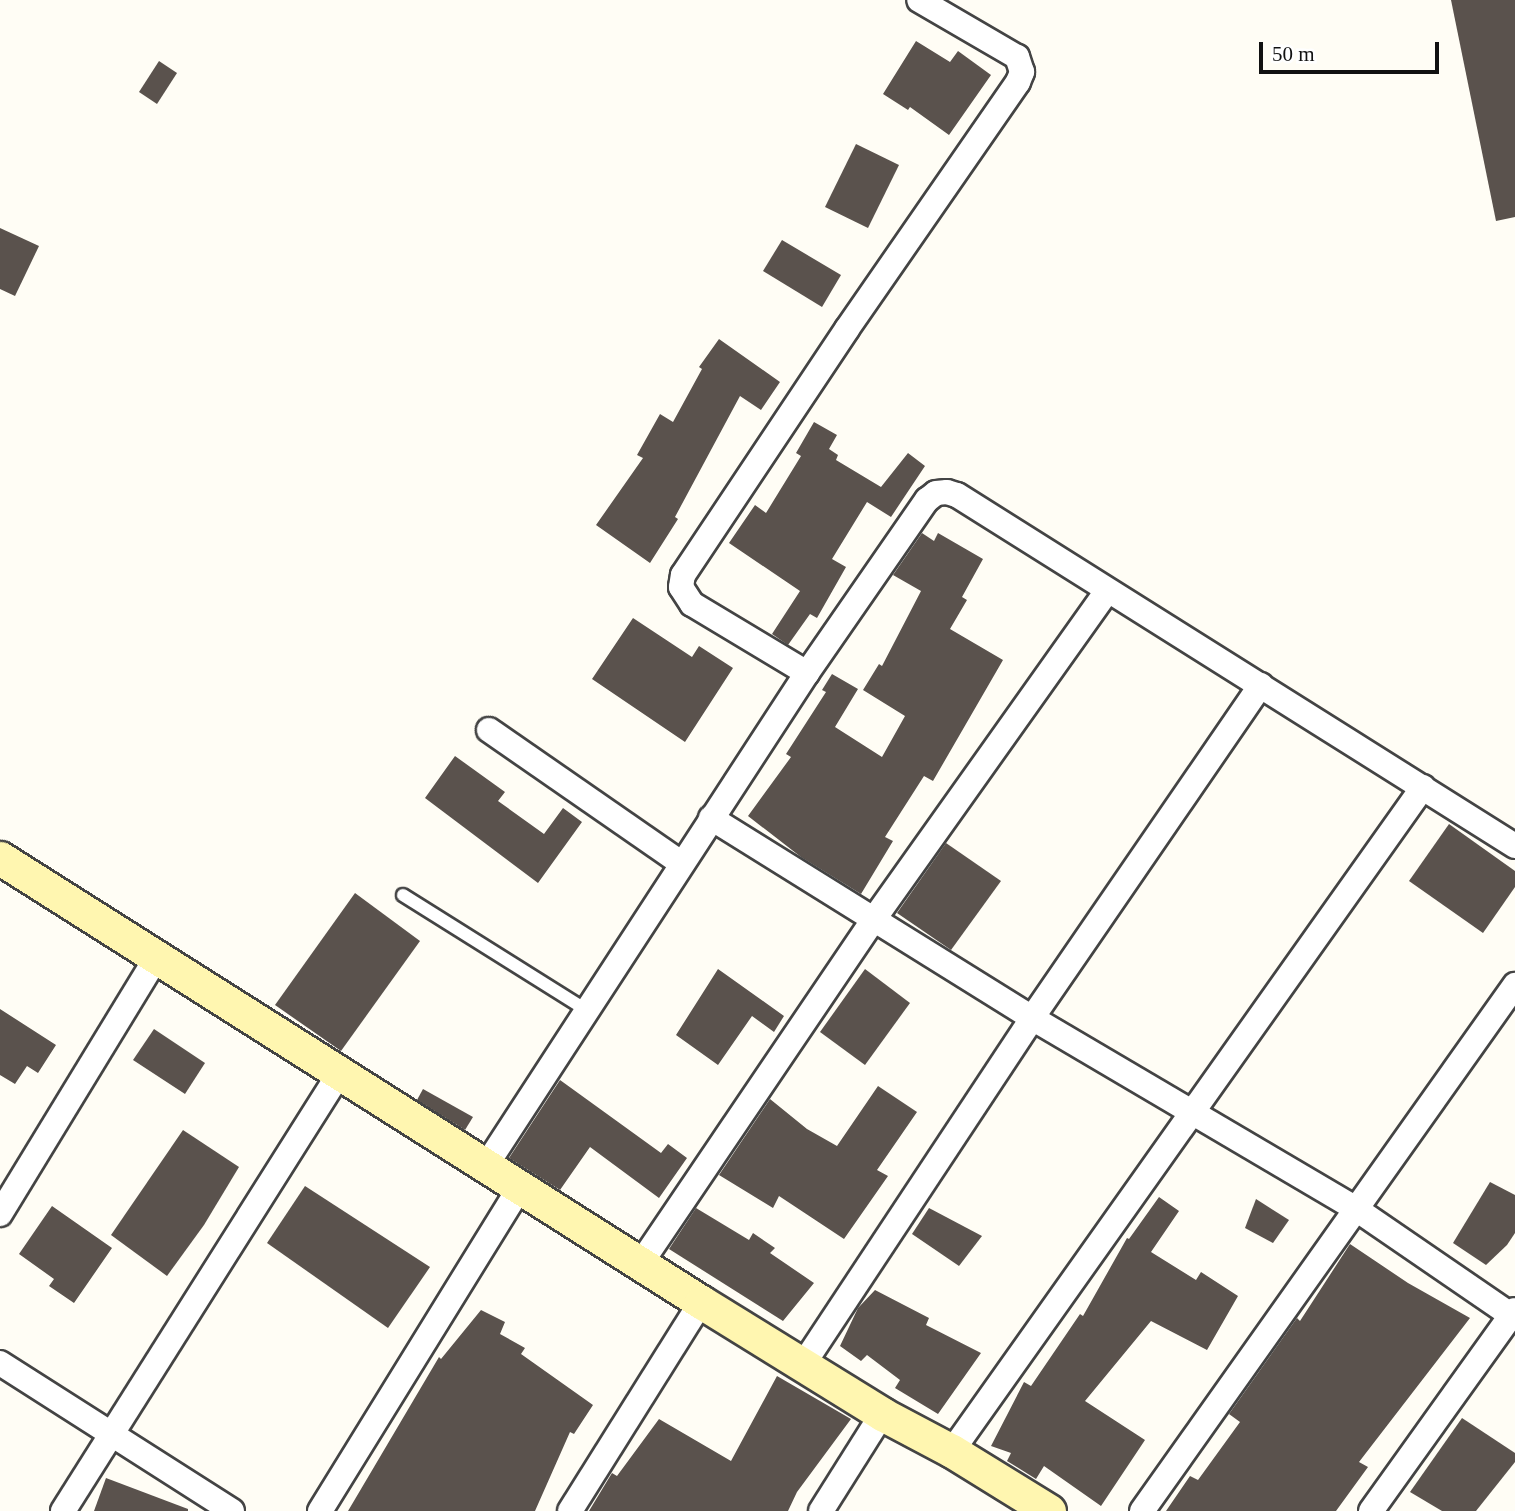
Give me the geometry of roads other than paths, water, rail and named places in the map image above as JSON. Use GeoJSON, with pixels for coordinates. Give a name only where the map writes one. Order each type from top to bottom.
{"type":"FeatureCollection","features":[{"type":"Feature","properties":{"kind":"street"},"geometry":{"type":"LineString","coordinates":[[807,673],[692,604],[681,587],[683,575],[832,351],[1018,82],[1022,72],[1017,57],[919,0]]}},
{"type":"Feature","properties":{"kind":"street"},"geometry":{"type":"LineString","coordinates":[[487,1164],[807,673],[927,500],[936,493],[957,495],[1515,846]]}},
{"type":"Feature","properties":{"kind":"street"},"geometry":{"type":"LineString","coordinates":[[641,1263],[874,919],[1107,591]]}},
{"type":"Feature","properties":{"kind":"street"},"geometry":{"type":"LineString","coordinates":[[804,1363],[1032,1018],[1261,685]]}},
{"type":"Feature","properties":{"kind":"street"},"geometry":{"type":"LineString","coordinates":[[489,730],[681,863]]}},
{"type":"Feature","properties":{"kind":"street"},"geometry":{"type":"LineString","coordinates":[[952,1451],[1423,787]]}},
{"type":"Feature","properties":{"kind":"street"},"geometry":{"type":"LineString","coordinates":[[710,818],[1032,1018],[1356,1209],[1514,1314],[1371,1511]]}},
{"type":"Feature","properties":{"kind":"street"},"geometry":{"type":"LineString","coordinates":[[0,858],[701,1302],[804,1363],[882,1414],[952,1451],[1049,1511]]}},
{"type":"Feature","properties":{"kind":"street"},"geometry":{"type":"LineString","coordinates":[[0,1214],[158,957]]}},
{"type":"Feature","properties":{"kind":"street"},"geometry":{"type":"LineString","coordinates":[[1142,1511],[1515,985]]}},
{"type":"Feature","properties":{"kind":"street"},"geometry":{"type":"LineString","coordinates":[[63,1511],[339,1074]]}},
{"type":"Feature","properties":{"kind":"street"},"geometry":{"type":"LineString","coordinates":[[320,1511],[520,1187]]}},
{"type":"Feature","properties":{"kind":"street"},"geometry":{"type":"LineString","coordinates":[[570,1511],[701,1302]]}},
{"type":"Feature","properties":{"kind":"street"},"geometry":{"type":"LineString","coordinates":[[0,1363],[232,1511]]}},
{"type":"Feature","properties":{"kind":"street"},"geometry":{"type":"LineString","coordinates":[[821,1511],[882,1414]]}},
{"type":"Feature","properties":{"kind":"lane"},"geometry":{"type":"LineString","coordinates":[[403,895],[586,1010]]}}]}
